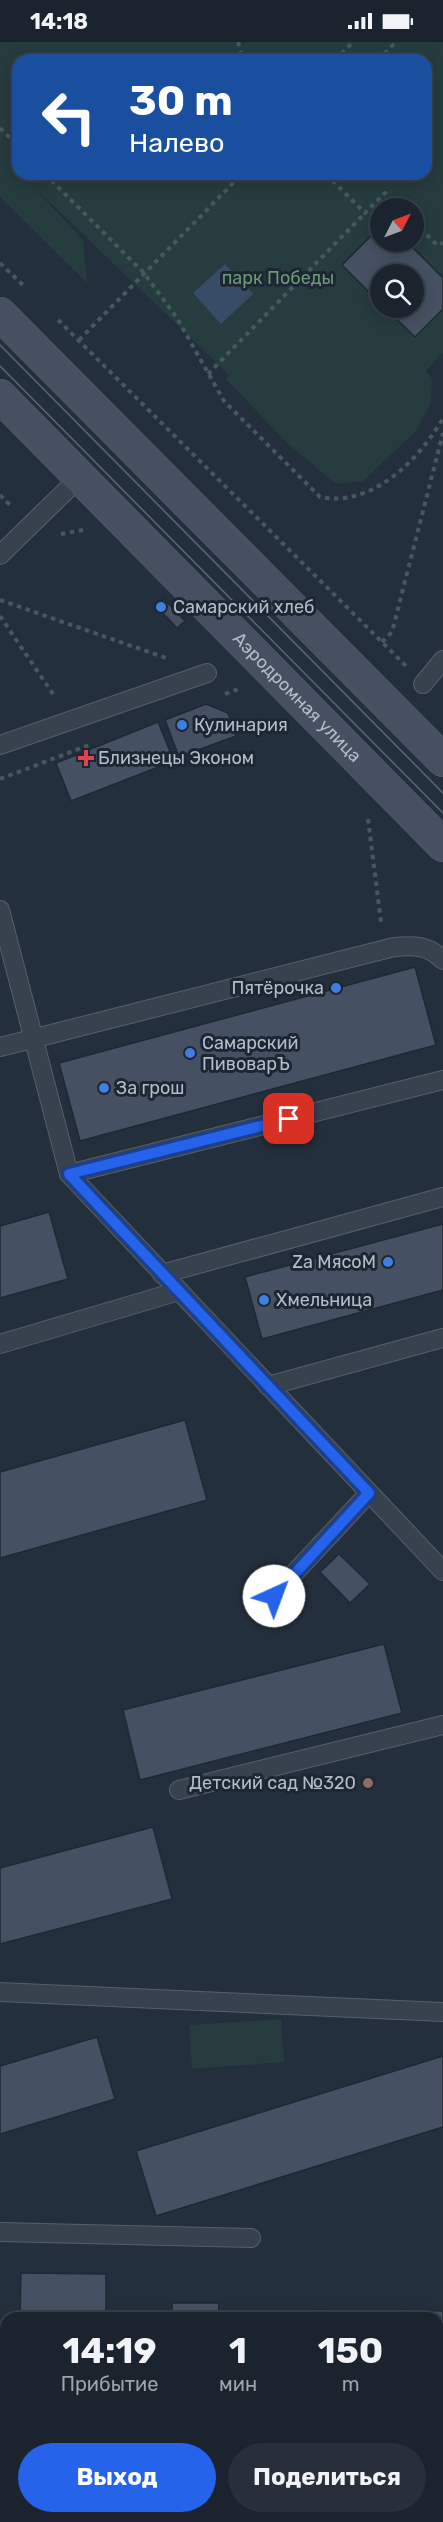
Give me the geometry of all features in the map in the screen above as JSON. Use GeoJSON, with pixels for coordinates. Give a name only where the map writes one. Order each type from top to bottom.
{"type":"FeatureCollection","features":[{"type":"Feature","properties":{"kind":"main road"},"geometry":{"type":"LineString","coordinates":[[0,314],[443,760]]}},
{"type":"Feature","properties":{"kind":"main road","name":"Аэродромная улица"},"geometry":{"type":"LineString","coordinates":[[0,396],[443,845]]}},
{"type":"Feature","properties":{"kind":"lane"},"geometry":{"type":"LineString","coordinates":[[0,555],[80,477]]}},
{"type":"Feature","properties":{"kind":"lane"},"geometry":{"type":"LineString","coordinates":[[423,684],[443,660]]}},
{"type":"Feature","properties":{"kind":"lane"},"geometry":{"type":"LineString","coordinates":[[0,745],[207,673]]}},
{"type":"Feature","properties":{"kind":"lane"},"geometry":{"type":"LineString","coordinates":[[0,910],[69,1174],[443,1571]]}},
{"type":"Feature","properties":{"kind":"lane"},"geometry":{"type":"LineString","coordinates":[[0,1047],[384,950],[415,945],[433,950],[443,960]]}},
{"type":"Feature","properties":{"kind":"lane"},"geometry":{"type":"LineString","coordinates":[[69,1174],[443,1080]]}},
{"type":"Feature","properties":{"kind":"lane"},"geometry":{"type":"LineString","coordinates":[[162,1274],[443,1197]]}},
{"type":"Feature","properties":{"kind":"lane"},"geometry":{"type":"LineString","coordinates":[[0,1344],[179,1291]]}},
{"type":"Feature","properties":{"kind":"lane"},"geometry":{"type":"LineString","coordinates":[[268,1386],[443,1338]]}},
{"type":"Feature","properties":{"kind":"lane"},"geometry":{"type":"LineString","coordinates":[[274,1596],[369,1493]]}},
{"type":"Feature","properties":{"kind":"lane"},"geometry":{"type":"LineString","coordinates":[[179,1790],[443,1725]]}},
{"type":"Feature","properties":{"kind":"lane"},"geometry":{"type":"LineString","coordinates":[[0,1992],[443,2012]]}},
{"type":"Feature","properties":{"kind":"lane"},"geometry":{"type":"LineString","coordinates":[[0,2232],[251,2238]]}},
{"type":"Feature","properties":{"kind":"path"},"geometry":{"type":"LineString","coordinates":[[341,54],[353,42]]}},
{"type":"Feature","properties":{"kind":"path"},"geometry":{"type":"LineString","coordinates":[[384,54],[396,42]]}},
{"type":"Feature","properties":{"kind":"path"},"geometry":{"type":"LineString","coordinates":[[0,128],[12,140]]}},
{"type":"Feature","properties":{"kind":"path"},"geometry":{"type":"LineString","coordinates":[[51,180],[144,273],[177,318],[224,401],[320,497],[334,500],[348,499],[373,489],[403,470],[430,441],[443,418]]}},
{"type":"Feature","properties":{"kind":"path"},"geometry":{"type":"LineString","coordinates":[[79,340],[236,180]]}},
{"type":"Feature","properties":{"kind":"path"},"geometry":{"type":"LineString","coordinates":[[332,180],[365,213]]}},
{"type":"Feature","properties":{"kind":"path"},"geometry":{"type":"LineString","coordinates":[[208,374],[370,208]]}},
{"type":"Feature","properties":{"kind":"path"},"geometry":{"type":"LineString","coordinates":[[424,232],[437,245],[443,243]]}},
{"type":"Feature","properties":{"kind":"path"},"geometry":{"type":"LineString","coordinates":[[0,263],[32,294]]}},
{"type":"Feature","properties":{"kind":"path"},"geometry":{"type":"LineString","coordinates":[[55,317],[423,684]]}},
{"type":"Feature","properties":{"kind":"path"},"geometry":{"type":"LineString","coordinates":[[382,642],[392,632],[443,433]]}},
{"type":"Feature","properties":{"kind":"path"},"geometry":{"type":"LineString","coordinates":[[0,600],[207,673]]}},
{"type":"Feature","properties":{"kind":"path"},"geometry":{"type":"LineString","coordinates":[[0,616],[88,746]]}},
{"type":"Feature","properties":{"kind":"path"},"geometry":{"type":"LineString","coordinates":[[368,816],[384,950]]}},
{"type":"Feature","properties":{"kind":"green space","name":"парк Победы"},"geometry":{"type":"Polygon","coordinates":[[[0,42],[443,42],[443,352],[426,371],[432,379],[431,403],[417,430],[363,481],[336,484],[287,443],[226,379],[229,375],[32,185],[83,240],[87,283],[0,197],[0,42]]]}},
{"type":"Feature","properties":{"kind":"green space"},"geometry":{"type":"Polygon","coordinates":[[[281,2019],[284,2062],[192,2069],[189,2025],[281,2019]]]}},
{"type":"Feature","properties":{"kind":"water"},"geometry":{"type":"Polygon","coordinates":[[[225,264],[253,294],[221,324],[193,293],[225,264]]]}},
{"type":"Feature","properties":{"kind":"building"},"geometry":{"type":"Polygon","coordinates":[[[370,237],[370,252],[417,252],[443,278],[443,309],[415,337],[395,318],[424,318],[424,264],[370,264],[370,293],[342,265],[370,237]]]}},
{"type":"Feature","properties":{"kind":"building"},"geometry":{"type":"Polygon","coordinates":[[[164,599],[185,621],[177,628],[156,606],[164,599]]]}},
{"type":"Feature","properties":{"kind":"building"},"geometry":{"type":"Polygon","coordinates":[[[206,704],[228,713],[236,736],[179,757],[165,720],[206,704]]]}},
{"type":"Feature","properties":{"kind":"building"},"geometry":{"type":"Polygon","coordinates":[[[158,722],[174,761],[71,801],[56,763],[158,722]]]}},
{"type":"Feature","properties":{"kind":"building"},"geometry":{"type":"Polygon","coordinates":[[[415,967],[436,1045],[80,1141],[59,1063],[415,967]]]}},
{"type":"Feature","properties":{"kind":"building"},"geometry":{"type":"Polygon","coordinates":[[[49,1212],[68,1279],[0,1298],[0,1226],[49,1212]]]}},
{"type":"Feature","properties":{"kind":"building"},"geometry":{"type":"Polygon","coordinates":[[[443,1224],[443,1290],[262,1339],[245,1277],[443,1224]]]}},
{"type":"Feature","properties":{"kind":"building"},"geometry":{"type":"Polygon","coordinates":[[[185,1420],[207,1500],[0,1558],[0,1472],[185,1420]]]}},
{"type":"Feature","properties":{"kind":"building"},"geometry":{"type":"Polygon","coordinates":[[[339,1554],[370,1584],[350,1603],[320,1572],[339,1554]]]}},
{"type":"Feature","properties":{"kind":"building"},"geometry":{"type":"Polygon","coordinates":[[[384,1644],[402,1713],[140,1780],[123,1710],[384,1644]]]}},
{"type":"Feature","properties":{"kind":"building"},"geometry":{"type":"Polygon","coordinates":[[[153,1827],[172,1899],[0,1944],[0,1868],[153,1827]]]}},
{"type":"Feature","properties":{"kind":"building"},"geometry":{"type":"Polygon","coordinates":[[[97,2037],[115,2099],[0,2134],[0,2066],[97,2037]]]}},
{"type":"Feature","properties":{"kind":"building"},"geometry":{"type":"Polygon","coordinates":[[[443,2056],[443,2127],[156,2216],[136,2151],[443,2056]]]}},
{"type":"Feature","properties":{"kind":"building"},"geometry":{"type":"Polygon","coordinates":[[[21,2273],[106,2274],[106,2312],[20,2312],[21,2273]]]}},
{"type":"Feature","properties":{"kind":"building"},"geometry":{"type":"Polygon","coordinates":[[[172,2303],[219,2303],[218,2312],[172,2312],[172,2303]]]}},
{"type":"Feature","properties":{"kind":"building"},"geometry":{"type":"Polygon","coordinates":[[[309,2310],[371,2311],[371,2312],[309,2312],[309,2310]]]}},
{"type":"Feature","properties":{"kind":"building"},"geometry":{"type":"Polygon","coordinates":[[[399,2310],[443,2311],[443,2312],[399,2312],[399,2310]]]}},
{"type":"Feature","properties":{"kind":"tram line"},"geometry":{"type":"LineString","coordinates":[[0,345],[443,793]]}},
{"type":"Feature","properties":{"kind":"tram line"},"geometry":{"type":"LineString","coordinates":[[0,366],[443,813]]}},
{"type":"Feature","properties":{"kind":"place","name":"Самарский хлеб"},"geometry":{"type":"Point","coordinates":[161,607]}},
{"type":"Feature","properties":{"kind":"place","name":"Кулинария"},"geometry":{"type":"Point","coordinates":[182,725]}},
{"type":"Feature","properties":{"kind":"place","name":"Близнецы Эконом"},"geometry":{"type":"Point","coordinates":[86,758]}},
{"type":"Feature","properties":{"kind":"place","name":"Пятёрочка"},"geometry":{"type":"Point","coordinates":[336,988]}},
{"type":"Feature","properties":{"kind":"place","name":"Самарский ПивоварЪ"},"geometry":{"type":"Point","coordinates":[190,1053]}},
{"type":"Feature","properties":{"kind":"place","name":"За грош"},"geometry":{"type":"Point","coordinates":[104,1088]}},
{"type":"Feature","properties":{"kind":"place","name":"Za МясоМ"},"geometry":{"type":"Point","coordinates":[388,1262]}},
{"type":"Feature","properties":{"kind":"place","name":"Хмельница"},"geometry":{"type":"Point","coordinates":[264,1300]}},
{"type":"Feature","properties":{"kind":"place","name":"Детский сад №320"},"geometry":{"type":"Point","coordinates":[368,1783]}},
{"type":"Feature","properties":{"kind":"route"},"geometry":{"type":"LineString","coordinates":[[274,1596],[369,1493],[69,1174],[289,1119]]}}]}
